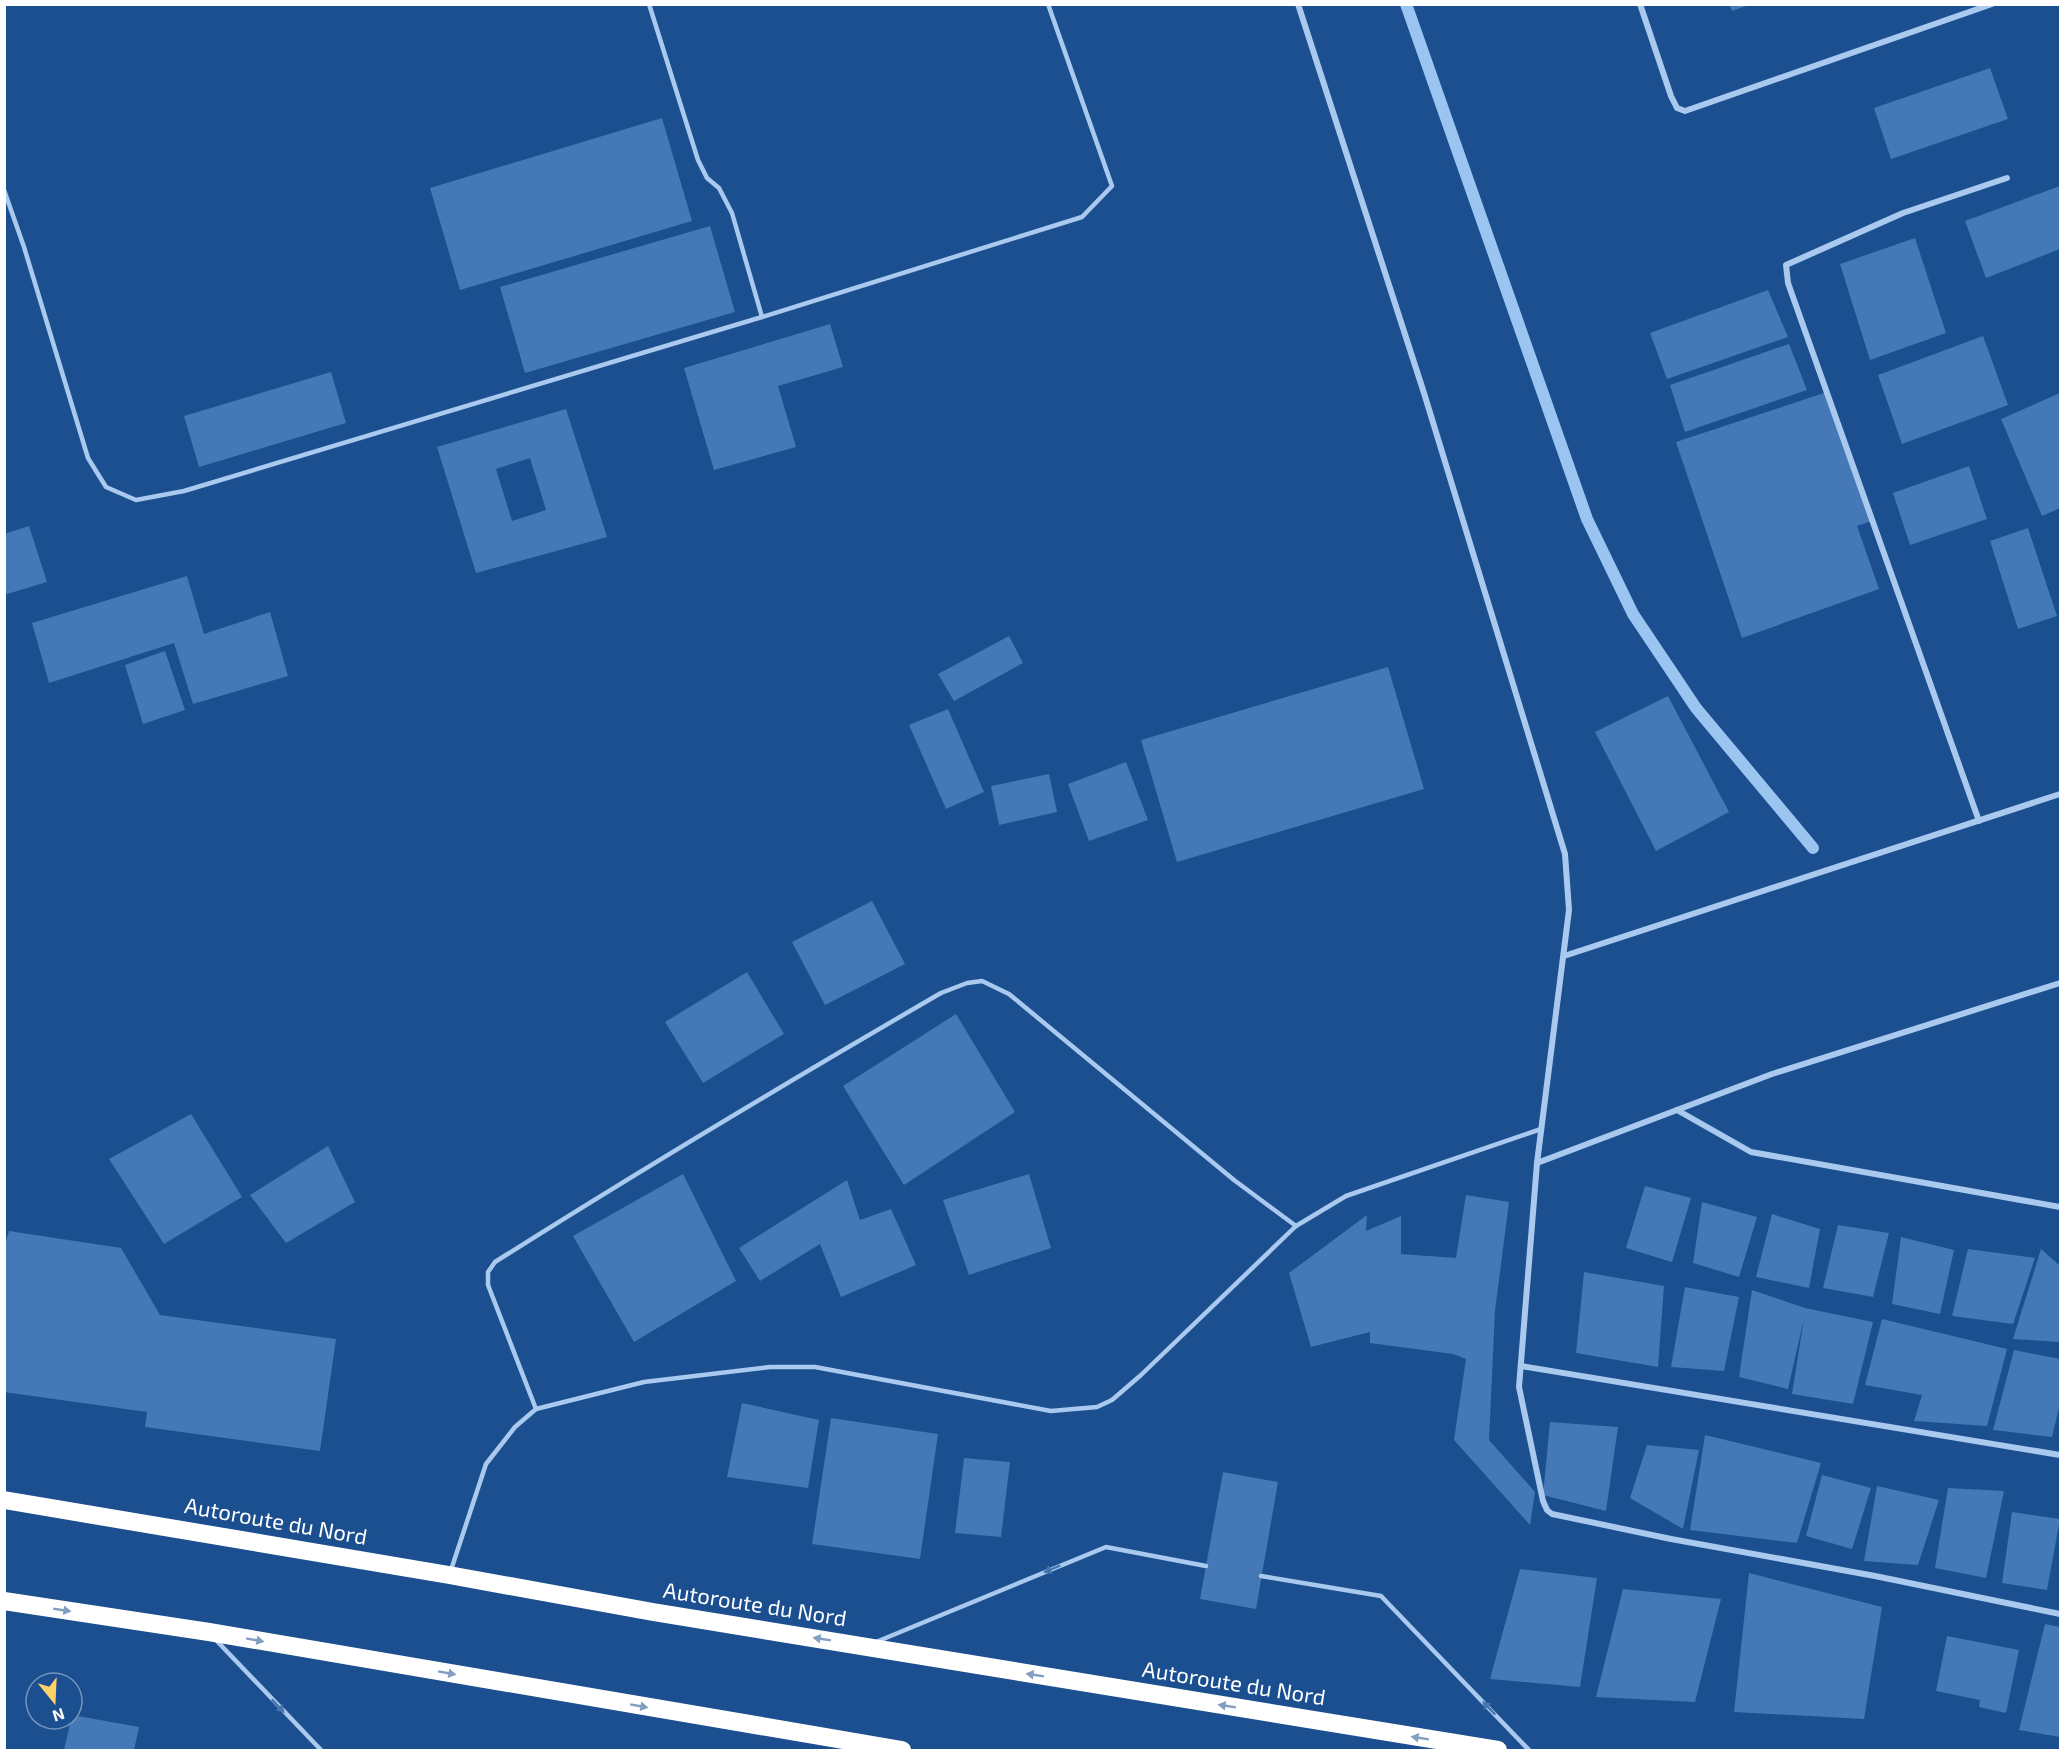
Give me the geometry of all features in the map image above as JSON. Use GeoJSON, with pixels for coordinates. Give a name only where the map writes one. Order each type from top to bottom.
{"type":"FeatureCollection","features":[{"type":"Feature","properties":{"kind":"highway","name":"Autoroute du Nord"},"geometry":{"type":"LineString","coordinates":[[4,1500],[866,1647],[1498,1750]]}},
{"type":"Feature","properties":{"kind":"highway"},"geometry":{"type":"LineString","coordinates":[[4,1601],[209,1632],[902,1750]]}},
{"type":"Feature","properties":{"kind":"street"},"geometry":{"type":"LineString","coordinates":[[1298,4],[1424,393],[1565,854],[1569,910],[1537,1163],[1519,1387],[1546,1510],[1552,1514],[1671,1539],[1875,1576],[2061,1614]]}},
{"type":"Feature","properties":{"kind":"street"},"geometry":{"type":"LineString","coordinates":[[1640,4],[1671,96],[1677,108],[1685,111],[1988,5]]}},
{"type":"Feature","properties":{"kind":"street"},"geometry":{"type":"LineString","coordinates":[[1979,821],[1788,283],[1786,265],[1903,213],[2007,177]]}},
{"type":"Feature","properties":{"kind":"street"},"geometry":{"type":"LineString","coordinates":[[1564,956],[2061,794]]}},
{"type":"Feature","properties":{"kind":"street"},"geometry":{"type":"LineString","coordinates":[[1537,1163],[1772,1074],[2061,983]]}},
{"type":"Feature","properties":{"kind":"street"},"geometry":{"type":"LineString","coordinates":[[1677,1110],[1751,1152],[2061,1207]]}},
{"type":"Feature","properties":{"kind":"street"},"geometry":{"type":"LineString","coordinates":[[1521,1366],[2061,1455]]}},
{"type":"Feature","properties":{"kind":"lane"},"geometry":{"type":"LineString","coordinates":[[649,4],[698,160],[707,178],[719,188],[732,213],[762,316]]}},
{"type":"Feature","properties":{"kind":"lane"},"geometry":{"type":"LineString","coordinates":[[4,189],[24,247],[88,458],[106,487],[136,500],[184,491],[1082,217],[1112,186],[1048,4]]}},
{"type":"Feature","properties":{"kind":"lane"},"geometry":{"type":"LineString","coordinates":[[536,1409],[488,1285],[488,1272],[495,1262],[772,1091],[941,993],[967,983],[982,981],[1009,994],[1234,1179],[1296,1226]]}},
{"type":"Feature","properties":{"kind":"lane"},"geometry":{"type":"LineString","coordinates":[[449,1575],[486,1464],[515,1427],[536,1409],[644,1382],[770,1367],[815,1367],[1051,1411],[1097,1407],[1112,1400],[1141,1375],[1296,1226],[1346,1196],[1541,1129]]}},
{"type":"Feature","properties":{"kind":"lane"},"geometry":{"type":"LineString","coordinates":[[866,1647],[1106,1547],[1206,1566]]}},
{"type":"Feature","properties":{"kind":"lane"},"geometry":{"type":"LineString","coordinates":[[1261,1576],[1381,1596],[1529,1750]]}},
{"type":"Feature","properties":{"kind":"lane"},"geometry":{"type":"LineString","coordinates":[[209,1632],[321,1750]]}},
{"type":"Feature","properties":{"kind":"building"},"geometry":{"type":"Polygon","coordinates":[[[1729,4],[1749,4],[1749,5],[1732,11],[1729,4]]]}},
{"type":"Feature","properties":{"kind":"building"},"geometry":{"type":"Polygon","coordinates":[[[1990,68],[2008,119],[1891,159],[1874,108],[1990,68]]]}},
{"type":"Feature","properties":{"kind":"building"},"geometry":{"type":"Polygon","coordinates":[[[662,118],[692,221],[460,290],[430,188],[662,118]]]}},
{"type":"Feature","properties":{"kind":"building"},"geometry":{"type":"Polygon","coordinates":[[[2060,186],[2060,249],[1986,278],[1965,221],[2060,186]]]}},
{"type":"Feature","properties":{"kind":"building"},"geometry":{"type":"Polygon","coordinates":[[[710,226],[735,312],[525,373],[500,287],[710,226]]]}},
{"type":"Feature","properties":{"kind":"building"},"geometry":{"type":"Polygon","coordinates":[[[1915,238],[1946,333],[1870,360],[1840,264],[1915,238]]]}},
{"type":"Feature","properties":{"kind":"building"},"geometry":{"type":"Polygon","coordinates":[[[1768,290],[1788,337],[1667,379],[1650,333],[1768,290]]]}},
{"type":"Feature","properties":{"kind":"building"},"geometry":{"type":"Polygon","coordinates":[[[830,324],[843,367],[778,386],[796,447],[714,470],[684,368],[830,324]]]}},
{"type":"Feature","properties":{"kind":"building"},"geometry":{"type":"Polygon","coordinates":[[[1983,336],[2008,405],[1902,444],[1878,375],[1983,336]]]}},
{"type":"Feature","properties":{"kind":"building"},"geometry":{"type":"Polygon","coordinates":[[[1789,344],[1807,390],[1685,432],[1670,385],[1789,344]]]}},
{"type":"Feature","properties":{"kind":"building"},"geometry":{"type":"Polygon","coordinates":[[[331,372],[346,423],[199,467],[184,416],[331,372]]]}},
{"type":"Feature","properties":{"kind":"building"},"geometry":{"type":"Polygon","coordinates":[[[1827,392],[1872,521],[1857,526],[1879,589],[1742,638],[1676,442],[1827,392]]]}},
{"type":"Feature","properties":{"kind":"building"},"geometry":{"type":"Polygon","coordinates":[[[2060,393],[2060,508],[2042,516],[2001,419],[2060,393]]]}},
{"type":"Feature","properties":{"kind":"building"},"geometry":{"type":"Polygon","coordinates":[[[566,409],[607,537],[476,573],[437,447],[566,409]],[[530,458],[496,469],[512,521],[546,510],[530,458]]]}},
{"type":"Feature","properties":{"kind":"building"},"geometry":{"type":"Polygon","coordinates":[[[1969,466],[1987,519],[1910,545],[1893,493],[1969,466]]]}},
{"type":"Feature","properties":{"kind":"building"},"geometry":{"type":"Polygon","coordinates":[[[29,526],[47,582],[4,595],[4,534],[29,526]]]}},
{"type":"Feature","properties":{"kind":"building"},"geometry":{"type":"Polygon","coordinates":[[[2028,528],[2057,616],[2018,629],[1990,541],[2028,528]]]}},
{"type":"Feature","properties":{"kind":"building"},"geometry":{"type":"Polygon","coordinates":[[[187,576],[204,634],[270,612],[288,676],[193,704],[174,643],[49,683],[32,623],[187,576]]]}},
{"type":"Feature","properties":{"kind":"building"},"geometry":{"type":"Polygon","coordinates":[[[1009,636],[1023,663],[954,701],[938,674],[1009,636]]]}},
{"type":"Feature","properties":{"kind":"building"},"geometry":{"type":"Polygon","coordinates":[[[165,651],[185,710],[143,724],[125,665],[165,651]]]}},
{"type":"Feature","properties":{"kind":"building"},"geometry":{"type":"Polygon","coordinates":[[[1388,667],[1424,789],[1177,862],[1141,740],[1388,667]]]}},
{"type":"Feature","properties":{"kind":"building"},"geometry":{"type":"Polygon","coordinates":[[[1668,696],[1729,812],[1656,851],[1595,732],[1668,696]]]}},
{"type":"Feature","properties":{"kind":"building"},"geometry":{"type":"Polygon","coordinates":[[[948,709],[984,792],[946,809],[909,725],[948,709]]]}},
{"type":"Feature","properties":{"kind":"building"},"geometry":{"type":"Polygon","coordinates":[[[1126,762],[1148,820],[1089,841],[1068,784],[1126,762]]]}},
{"type":"Feature","properties":{"kind":"building"},"geometry":{"type":"Polygon","coordinates":[[[1049,774],[1057,812],[999,825],[991,786],[1049,774]]]}},
{"type":"Feature","properties":{"kind":"building"},"geometry":{"type":"Polygon","coordinates":[[[872,901],[905,964],[825,1005],[792,942],[872,901]]]}},
{"type":"Feature","properties":{"kind":"building"},"geometry":{"type":"Polygon","coordinates":[[[747,972],[784,1034],[703,1083],[665,1022],[747,972]]]}},
{"type":"Feature","properties":{"kind":"building"},"geometry":{"type":"Polygon","coordinates":[[[956,1014],[1015,1112],[904,1185],[843,1086],[956,1014]]]}},
{"type":"Feature","properties":{"kind":"building"},"geometry":{"type":"Polygon","coordinates":[[[191,1114],[242,1197],[164,1244],[109,1159],[191,1114]]]}},
{"type":"Feature","properties":{"kind":"building"},"geometry":{"type":"Polygon","coordinates":[[[328,1146],[355,1202],[286,1243],[250,1195],[328,1146]]]}},
{"type":"Feature","properties":{"kind":"building"},"geometry":{"type":"Polygon","coordinates":[[[683,1174],[736,1281],[634,1342],[573,1236],[683,1174]]]}},
{"type":"Feature","properties":{"kind":"building"},"geometry":{"type":"Polygon","coordinates":[[[1029,1174],[1051,1248],[969,1275],[943,1200],[1029,1174]]]}},
{"type":"Feature","properties":{"kind":"building"},"geometry":{"type":"Polygon","coordinates":[[[847,1180],[860,1220],[891,1209],[916,1265],[841,1297],[820,1244],[760,1281],[739,1248],[847,1180]]]}},
{"type":"Feature","properties":{"kind":"building"},"geometry":{"type":"Polygon","coordinates":[[[1645,1186],[1691,1198],[1672,1262],[1626,1248],[1645,1186]]]}},
{"type":"Feature","properties":{"kind":"building"},"geometry":{"type":"Polygon","coordinates":[[[1466,1195],[1509,1202],[1495,1311],[1489,1440],[1535,1492],[1530,1525],[1454,1440],[1466,1359],[1453,1354],[1370,1343],[1370,1332],[1311,1347],[1289,1273],[1367,1215],[1366,1231],[1401,1216],[1401,1254],[1456,1258],[1466,1195]]]}},
{"type":"Feature","properties":{"kind":"building"},"geometry":{"type":"Polygon","coordinates":[[[1702,1202],[1757,1217],[1739,1277],[1693,1263],[1702,1202]]]}},
{"type":"Feature","properties":{"kind":"building"},"geometry":{"type":"Polygon","coordinates":[[[1772,1214],[1820,1229],[1809,1288],[1756,1277],[1772,1214]]]}},
{"type":"Feature","properties":{"kind":"building"},"geometry":{"type":"Polygon","coordinates":[[[1838,1225],[1889,1233],[1873,1297],[1823,1288],[1838,1225]]]}},
{"type":"Feature","properties":{"kind":"building"},"geometry":{"type":"Polygon","coordinates":[[[9,1231],[121,1248],[160,1315],[336,1339],[320,1451],[145,1427],[147,1412],[4,1392],[4,1248],[9,1231]]]}},
{"type":"Feature","properties":{"kind":"building"},"geometry":{"type":"Polygon","coordinates":[[[1901,1237],[1954,1250],[1940,1314],[1892,1304],[1901,1237]]]}},
{"type":"Feature","properties":{"kind":"building"},"geometry":{"type":"Polygon","coordinates":[[[1968,1249],[2035,1258],[2013,1324],[1952,1316],[1968,1249]]]}},
{"type":"Feature","properties":{"kind":"building"},"geometry":{"type":"Polygon","coordinates":[[[2041,1249],[2060,1266],[2060,1342],[2013,1339],[2041,1249]]]}},
{"type":"Feature","properties":{"kind":"building"},"geometry":{"type":"Polygon","coordinates":[[[1584,1272],[1664,1286],[1658,1367],[1576,1353],[1584,1272]]]}},
{"type":"Feature","properties":{"kind":"building"},"geometry":{"type":"Polygon","coordinates":[[[1685,1287],[1739,1297],[1724,1371],[1671,1367],[1685,1287]]]}},
{"type":"Feature","properties":{"kind":"building"},"geometry":{"type":"Polygon","coordinates":[[[1752,1290],[1805,1308],[1873,1322],[1853,1404],[1792,1394],[1804,1318],[1788,1389],[1739,1377],[1752,1290]]]}},
{"type":"Feature","properties":{"kind":"building"},"geometry":{"type":"Polygon","coordinates":[[[1882,1319],[2007,1349],[1987,1426],[1914,1421],[1922,1395],[1865,1385],[1882,1319]]]}},
{"type":"Feature","properties":{"kind":"building"},"geometry":{"type":"Polygon","coordinates":[[[2014,1350],[2060,1359],[2060,1403],[2052,1437],[1993,1430],[2014,1350]]]}},
{"type":"Feature","properties":{"kind":"building"},"geometry":{"type":"Polygon","coordinates":[[[742,1403],[819,1420],[808,1488],[727,1477],[742,1403]]]}},
{"type":"Feature","properties":{"kind":"building"},"geometry":{"type":"Polygon","coordinates":[[[831,1418],[938,1434],[920,1559],[812,1544],[831,1418]]]}},
{"type":"Feature","properties":{"kind":"building"},"geometry":{"type":"Polygon","coordinates":[[[1550,1422],[1618,1427],[1606,1511],[1543,1495],[1550,1422]]]}},
{"type":"Feature","properties":{"kind":"building"},"geometry":{"type":"Polygon","coordinates":[[[1705,1435],[1821,1463],[1797,1543],[1690,1530],[1705,1435]]]}},
{"type":"Feature","properties":{"kind":"building"},"geometry":{"type":"Polygon","coordinates":[[[1647,1445],[1699,1450],[1683,1529],[1630,1498],[1647,1445]]]}},
{"type":"Feature","properties":{"kind":"building"},"geometry":{"type":"Polygon","coordinates":[[[964,1458],[1010,1462],[1001,1537],[955,1533],[964,1458]]]}},
{"type":"Feature","properties":{"kind":"building"},"geometry":{"type":"Polygon","coordinates":[[[1223,1472],[1278,1482],[1256,1609],[1200,1599],[1223,1472]]]}},
{"type":"Feature","properties":{"kind":"building"},"geometry":{"type":"Polygon","coordinates":[[[1822,1475],[1871,1488],[1852,1549],[1806,1536],[1822,1475]]]}},
{"type":"Feature","properties":{"kind":"building"},"geometry":{"type":"Polygon","coordinates":[[[1877,1486],[1939,1500],[1918,1565],[1864,1561],[1877,1486]]]}},
{"type":"Feature","properties":{"kind":"building"},"geometry":{"type":"Polygon","coordinates":[[[1948,1488],[2004,1491],[1986,1578],[1935,1568],[1948,1488]]]}},
{"type":"Feature","properties":{"kind":"building"},"geometry":{"type":"Polygon","coordinates":[[[2012,1512],[2060,1519],[2047,1590],[2002,1583],[2012,1512]]]}},
{"type":"Feature","properties":{"kind":"building"},"geometry":{"type":"Polygon","coordinates":[[[1520,1569],[1597,1578],[1580,1687],[1490,1679],[1520,1569]]]}},
{"type":"Feature","properties":{"kind":"building"},"geometry":{"type":"Polygon","coordinates":[[[1749,1573],[1882,1607],[1864,1719],[1734,1712],[1749,1573]]]}},
{"type":"Feature","properties":{"kind":"building"},"geometry":{"type":"Polygon","coordinates":[[[1623,1589],[1721,1599],[1695,1702],[1596,1697],[1623,1589]]]}},
{"type":"Feature","properties":{"kind":"building"},"geometry":{"type":"Polygon","coordinates":[[[2045,1624],[2060,1627],[2060,1737],[2019,1730],[2045,1624]]]}},
{"type":"Feature","properties":{"kind":"building"},"geometry":{"type":"Polygon","coordinates":[[[1947,1636],[2019,1650],[2006,1713],[1979,1707],[1980,1700],[1936,1691],[1947,1636]]]}},
{"type":"Feature","properties":{"kind":"building"},"geometry":{"type":"Polygon","coordinates":[[[84,1717],[139,1727],[134,1750],[64,1750],[68,1731],[84,1731],[84,1717]]]}},
{"type":"Feature","properties":{"kind":"waterway"},"geometry":{"type":"LineString","coordinates":[[1406,4],[1587,519],[1633,614],[1696,708],[1813,848]]}}]}
